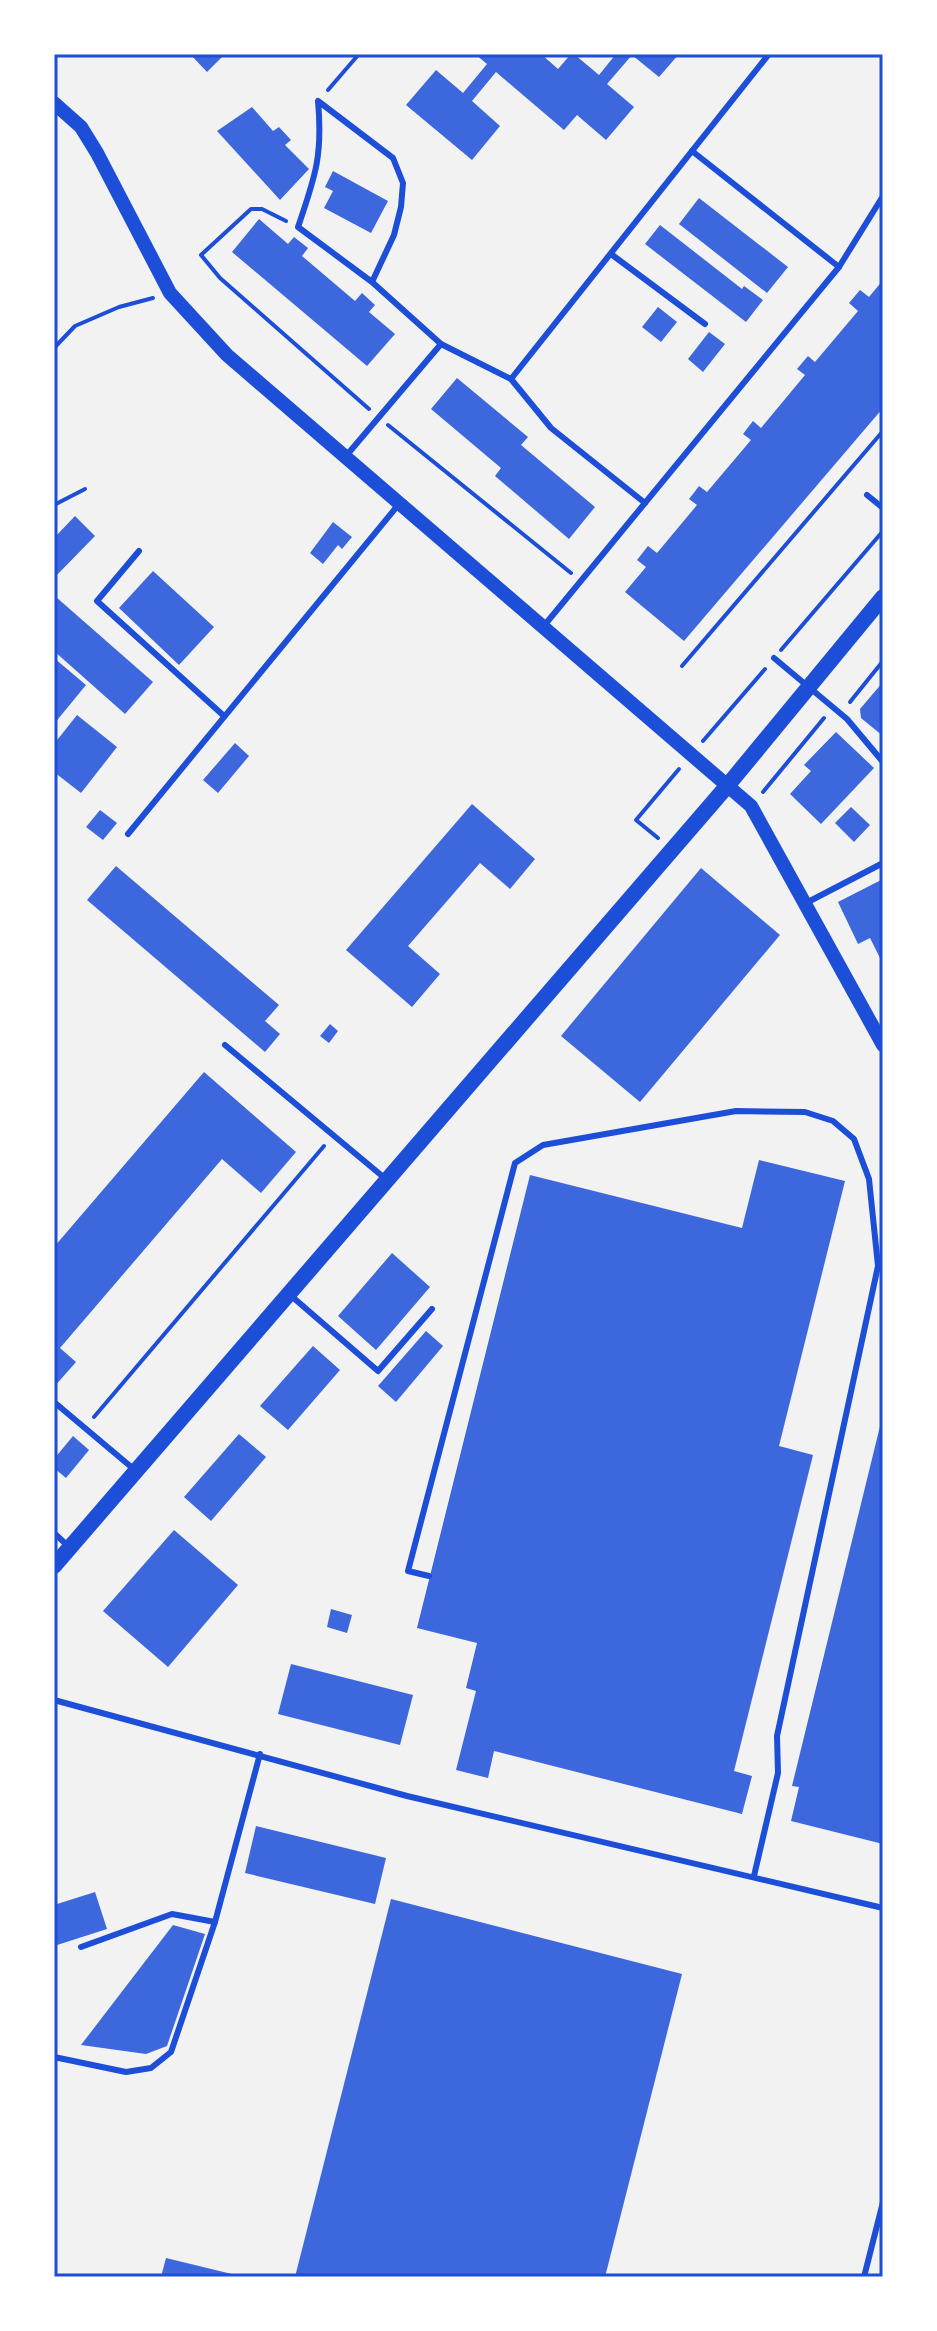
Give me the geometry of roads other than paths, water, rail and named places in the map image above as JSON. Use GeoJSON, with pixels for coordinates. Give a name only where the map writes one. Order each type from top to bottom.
{"type":"FeatureCollection","features":[{"type":"Feature","properties":{"kind":"main road"},"geometry":{"type":"LineString","coordinates":[[54,1566],[728,785],[883,597]]}},
{"type":"Feature","properties":{"kind":"street"},"geometry":{"type":"LineString","coordinates":[[54,103],[81,127],[97,153],[170,293],[227,355],[751,806],[883,1045]]}},
{"type":"Feature","properties":{"kind":"lane"},"geometry":{"type":"LineString","coordinates":[[511,379],[769,54]]}},
{"type":"Feature","properties":{"kind":"lane"},"geometry":{"type":"LineString","coordinates":[[372,282],[394,235],[403,183],[393,158],[318,101],[321,134],[317,171],[298,227],[372,282],[441,344],[511,379],[551,428],[645,503]]}},
{"type":"Feature","properties":{"kind":"lane"},"geometry":{"type":"LineString","coordinates":[[692,151],[839,267]]}},
{"type":"Feature","properties":{"kind":"lane"},"geometry":{"type":"LineString","coordinates":[[543,627],[839,267],[883,196]]}},
{"type":"Feature","properties":{"kind":"lane"},"geometry":{"type":"LineString","coordinates":[[611,254],[705,324]]}},
{"type":"Feature","properties":{"kind":"lane"},"geometry":{"type":"LineString","coordinates":[[346,456],[441,344]]}},
{"type":"Feature","properties":{"kind":"lane"},"geometry":{"type":"LineString","coordinates":[[867,495],[883,508]]}},
{"type":"Feature","properties":{"kind":"lane"},"geometry":{"type":"LineString","coordinates":[[128,834],[399,504]]}},
{"type":"Feature","properties":{"kind":"lane"},"geometry":{"type":"LineString","coordinates":[[139,551],[97,601],[224,716]]}},
{"type":"Feature","properties":{"kind":"lane"},"geometry":{"type":"LineString","coordinates":[[774,658],[841,713],[883,762]]}},
{"type":"Feature","properties":{"kind":"lane"},"geometry":{"type":"LineString","coordinates":[[806,903],[883,863]]}},
{"type":"Feature","properties":{"kind":"lane"},"geometry":{"type":"LineString","coordinates":[[225,1045],[387,1180]]}},
{"type":"Feature","properties":{"kind":"lane"},"geometry":{"type":"LineString","coordinates":[[429,1576],[408,1571],[515,1163],[543,1145],[736,1111],[805,1112],[833,1121],[854,1139],[869,1179],[880,1266],[777,1736],[778,1773],[754,1876]]}},
{"type":"Feature","properties":{"kind":"lane"},"geometry":{"type":"LineString","coordinates":[[289,1294],[378,1371],[432,1309]]}},
{"type":"Feature","properties":{"kind":"lane"},"geometry":{"type":"LineString","coordinates":[[54,1402],[136,1471]]}},
{"type":"Feature","properties":{"kind":"lane"},"geometry":{"type":"LineString","coordinates":[[54,1533],[70,1548]]}},
{"type":"Feature","properties":{"kind":"lane"},"geometry":{"type":"LineString","coordinates":[[54,1700],[407,1796],[883,1908]]}},
{"type":"Feature","properties":{"kind":"lane"},"geometry":{"type":"LineString","coordinates":[[54,2057],[126,2072],[151,2068],[171,2052],[215,1922],[260,1754]]}},
{"type":"Feature","properties":{"kind":"lane"},"geometry":{"type":"LineString","coordinates":[[81,1947],[172,1914],[215,1922]]}},
{"type":"Feature","properties":{"kind":"lane"},"geometry":{"type":"LineString","coordinates":[[864,2277],[883,2202]]}}]}
